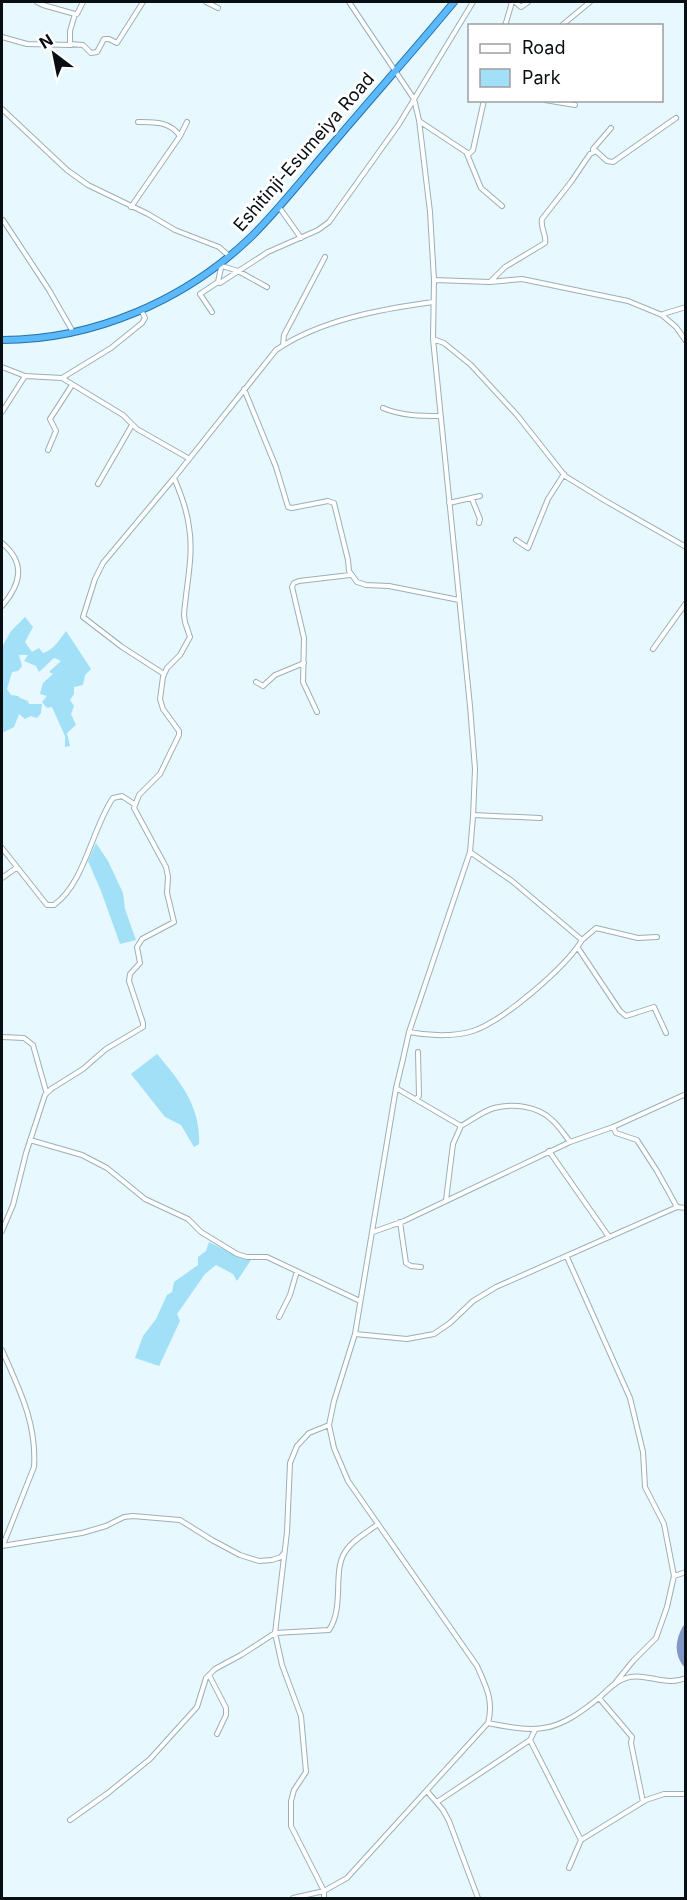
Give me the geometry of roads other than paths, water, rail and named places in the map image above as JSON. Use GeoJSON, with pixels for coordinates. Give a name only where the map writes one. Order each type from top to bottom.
{"type":"FeatureCollection","features":[{"type":"Feature","properties":{"kind":"highway","name":"Eshitinji-Esumeiya Road"},"geometry":{"type":"LineString","coordinates":[[2,340],[45,338],[74,333],[124,317],[180,289],[229,256],[251,237],[278,207],[454,2]]}},
{"type":"Feature","properties":{"kind":"street"},"geometry":{"type":"LineString","coordinates":[[37,2],[75,14]]}},
{"type":"Feature","properties":{"kind":"street"},"geometry":{"type":"LineString","coordinates":[[72,45],[70,32],[75,14],[83,2]]}},
{"type":"Feature","properties":{"kind":"street"},"geometry":{"type":"LineString","coordinates":[[2,37],[27,44],[83,45],[91,53],[97,52],[104,39],[117,43],[143,2]]}},
{"type":"Feature","properties":{"kind":"street"},"geometry":{"type":"LineString","coordinates":[[206,2],[218,8]]}},
{"type":"Feature","properties":{"kind":"street"},"geometry":{"type":"LineString","coordinates":[[293,1899],[324,1891],[347,1878],[488,1724],[491,1713],[491,1699],[477,1666],[348,1481],[334,1448],[329,1425],[355,1334],[396,1088],[409,1032],[470,852],[475,769],[433,339],[434,280],[430,212],[419,120],[414,99],[349,2]]}},
{"type":"Feature","properties":{"kind":"street"},"geometry":{"type":"LineString","coordinates":[[212,312],[200,294],[268,252],[318,230],[339,210],[414,99],[473,2]]}},
{"type":"Feature","properties":{"kind":"street"},"geometry":{"type":"LineString","coordinates":[[506,24],[514,2],[521,7],[528,2]]}},
{"type":"Feature","properties":{"kind":"street"},"geometry":{"type":"LineString","coordinates":[[563,24],[590,2]]}},
{"type":"Feature","properties":{"kind":"street"},"geometry":{"type":"LineString","coordinates":[[467,154],[473,150],[484,102]]}},
{"type":"Feature","properties":{"kind":"street"},"geometry":{"type":"LineString","coordinates":[[556,102],[575,105]]}},
{"type":"Feature","properties":{"kind":"street"},"geometry":{"type":"LineString","coordinates":[[2,110],[68,170],[88,185],[175,230],[219,247],[229,256]]}},
{"type":"Feature","properties":{"kind":"street"},"geometry":{"type":"LineString","coordinates":[[593,152],[598,152],[609,162],[613,162],[676,118]]}},
{"type":"Feature","properties":{"kind":"street"},"geometry":{"type":"LineString","coordinates":[[419,120],[467,154],[482,188],[502,206]]}},
{"type":"Feature","properties":{"kind":"street"},"geometry":{"type":"LineString","coordinates":[[138,122],[158,122],[169,125],[180,136]]}},
{"type":"Feature","properties":{"kind":"street"},"geometry":{"type":"LineString","coordinates":[[131,207],[180,136],[187,122]]}},
{"type":"Feature","properties":{"kind":"street"},"geometry":{"type":"LineString","coordinates":[[490,282],[505,267],[545,243],[546,238],[541,224],[544,215],[593,152],[593,148],[611,128]]}},
{"type":"Feature","properties":{"kind":"street"},"geometry":{"type":"LineString","coordinates":[[278,207],[302,238]]}},
{"type":"Feature","properties":{"kind":"street"},"geometry":{"type":"LineString","coordinates":[[3,220],[74,333]]}},
{"type":"Feature","properties":{"kind":"street"},"geometry":{"type":"LineString","coordinates":[[283,346],[284,335],[325,257]]}},
{"type":"Feature","properties":{"kind":"street"},"geometry":{"type":"LineString","coordinates":[[218,264],[238,271],[267,287]]}},
{"type":"Feature","properties":{"kind":"street"},"geometry":{"type":"LineString","coordinates":[[218,264],[221,272],[218,282]]}},
{"type":"Feature","properties":{"kind":"street"},"geometry":{"type":"LineString","coordinates":[[434,280],[490,282],[522,279],[628,301],[662,315],[676,327],[686,341]]}},
{"type":"Feature","properties":{"kind":"street"},"geometry":{"type":"LineString","coordinates":[[164,674],[122,647],[83,617],[95,579],[103,563],[276,350],[310,331],[369,313],[433,302]]}},
{"type":"Feature","properties":{"kind":"street"},"geometry":{"type":"LineString","coordinates":[[662,315],[686,307]]}},
{"type":"Feature","properties":{"kind":"street"},"geometry":{"type":"LineString","coordinates":[[62,378],[111,348],[142,323],[146,318],[141,310]]}},
{"type":"Feature","properties":{"kind":"street"},"geometry":{"type":"LineString","coordinates":[[433,339],[444,343],[471,365],[517,415],[564,474],[686,547]]}},
{"type":"Feature","properties":{"kind":"street"},"geometry":{"type":"LineString","coordinates":[[2,368],[25,376],[62,378],[123,415],[132,426],[188,458]]}},
{"type":"Feature","properties":{"kind":"street"},"geometry":{"type":"LineString","coordinates":[[2,412],[25,376]]}},
{"type":"Feature","properties":{"kind":"street"},"geometry":{"type":"LineString","coordinates":[[48,450],[56,431],[50,418],[72,385]]}},
{"type":"Feature","properties":{"kind":"street"},"geometry":{"type":"LineString","coordinates":[[244,389],[276,467],[288,507],[328,501],[334,503],[350,575],[357,582],[459,600]]}},
{"type":"Feature","properties":{"kind":"street"},"geometry":{"type":"LineString","coordinates":[[383,408],[395,413],[441,416]]}},
{"type":"Feature","properties":{"kind":"street"},"geometry":{"type":"LineString","coordinates":[[98,484],[132,426]]}},
{"type":"Feature","properties":{"kind":"street"},"geometry":{"type":"LineString","coordinates":[[516,540],[528,548],[548,499],[564,474]]}},
{"type":"Feature","properties":{"kind":"street"},"geometry":{"type":"LineString","coordinates":[[46,1092],[83,1069],[106,1049],[140,1030],[143,1025],[129,981],[130,974],[140,963],[137,947],[142,939],[172,924],[175,919],[167,893],[166,867],[136,816],[134,804],[139,795],[160,774],[179,735],[179,731],[163,709],[160,699],[164,674],[180,655],[190,637],[184,615],[191,545],[190,527],[184,502],[174,478]]}},
{"type":"Feature","properties":{"kind":"street"},"geometry":{"type":"LineString","coordinates":[[449,503],[480,496]]}},
{"type":"Feature","properties":{"kind":"street"},"geometry":{"type":"LineString","coordinates":[[472,499],[480,519],[479,523]]}},
{"type":"Feature","properties":{"kind":"street"},"geometry":{"type":"LineString","coordinates":[[2,543],[13,554],[20,569],[15,586],[2,606]]}},
{"type":"Feature","properties":{"kind":"street"},"geometry":{"type":"LineString","coordinates":[[317,712],[303,682],[304,638],[292,587],[299,580],[350,575]]}},
{"type":"Feature","properties":{"kind":"street"},"geometry":{"type":"LineString","coordinates":[[652,649],[686,603]]}},
{"type":"Feature","properties":{"kind":"street"},"geometry":{"type":"LineString","coordinates":[[256,682],[263,686],[275,675],[304,663]]}},
{"type":"Feature","properties":{"kind":"street"},"geometry":{"type":"LineString","coordinates":[[2,848],[47,905],[54,905],[67,891],[81,868],[113,798],[122,796],[134,804]]}},
{"type":"Feature","properties":{"kind":"street"},"geometry":{"type":"LineString","coordinates":[[473,815],[540,818]]}},
{"type":"Feature","properties":{"kind":"street"},"geometry":{"type":"LineString","coordinates":[[470,852],[512,881],[582,940]]}},
{"type":"Feature","properties":{"kind":"street"},"geometry":{"type":"LineString","coordinates":[[2,878],[16,868]]}},
{"type":"Feature","properties":{"kind":"street"},"geometry":{"type":"LineString","coordinates":[[409,1032],[438,1035],[474,1031],[524,999],[596,928],[638,938],[657,937]]}},
{"type":"Feature","properties":{"kind":"street"},"geometry":{"type":"LineString","coordinates":[[578,948],[620,1011],[626,1016],[632,1016],[654,1007],[666,1033]]}},
{"type":"Feature","properties":{"kind":"street"},"geometry":{"type":"LineString","coordinates":[[2,1037],[24,1038],[33,1045],[46,1092],[30,1140],[13,1205],[2,1231]]}},
{"type":"Feature","properties":{"kind":"street"},"geometry":{"type":"LineString","coordinates":[[416,1100],[419,1096],[418,1052]]}},
{"type":"Feature","properties":{"kind":"street"},"geometry":{"type":"LineString","coordinates":[[396,1088],[461,1126]]}},
{"type":"Feature","properties":{"kind":"street"},"geometry":{"type":"LineString","coordinates":[[373,1232],[400,1222],[549,1151],[613,1128],[686,1094]]}},
{"type":"Feature","properties":{"kind":"street"},"geometry":{"type":"LineString","coordinates":[[446,1200],[453,1144],[461,1126],[494,1108],[515,1106],[546,1114],[570,1142]]}},
{"type":"Feature","properties":{"kind":"street"},"geometry":{"type":"LineString","coordinates":[[613,1128],[616,1133],[637,1140],[677,1207]]}},
{"type":"Feature","properties":{"kind":"street"},"geometry":{"type":"LineString","coordinates":[[30,1140],[82,1155],[145,1199],[188,1219],[201,1232],[237,1254],[247,1257],[267,1257],[360,1302]]}},
{"type":"Feature","properties":{"kind":"street"},"geometry":{"type":"LineString","coordinates":[[549,1151],[609,1237]]}},
{"type":"Feature","properties":{"kind":"street"},"geometry":{"type":"LineString","coordinates":[[355,1334],[407,1339],[434,1334],[450,1323],[473,1301],[496,1287],[677,1207],[686,1208]]}},
{"type":"Feature","properties":{"kind":"street"},"geometry":{"type":"LineString","coordinates":[[400,1222],[406,1263],[421,1268]]}},
{"type":"Feature","properties":{"kind":"street"},"geometry":{"type":"LineString","coordinates":[[488,1724],[520,1730],[546,1730],[564,1723],[599,1698],[656,1638],[667,1607],[674,1576],[664,1524],[645,1487],[643,1452],[630,1398],[567,1257]]}},
{"type":"Feature","properties":{"kind":"street"},"geometry":{"type":"LineString","coordinates":[[279,1317],[290,1295],[297,1271]]}},
{"type":"Feature","properties":{"kind":"street"},"geometry":{"type":"LineString","coordinates":[[2,1350],[26,1403],[31,1421],[35,1455],[34,1467],[2,1546]]}},
{"type":"Feature","properties":{"kind":"street"},"geometry":{"type":"LineString","coordinates":[[324,1899],[324,1891],[291,1827],[291,1801],[294,1790],[306,1772],[301,1716],[282,1665],[275,1633],[287,1532],[290,1463],[297,1446],[309,1433],[329,1425]]}},
{"type":"Feature","properties":{"kind":"street"},"geometry":{"type":"LineString","coordinates":[[2,1546],[89,1531],[106,1527],[124,1517],[133,1516],[180,1520],[240,1555],[258,1561],[272,1560],[281,1557],[283,1553]]}},
{"type":"Feature","properties":{"kind":"street"},"geometry":{"type":"LineString","coordinates":[[70,1820],[150,1759],[197,1707],[208,1674],[275,1633],[329,1630],[336,1616],[339,1602],[342,1559],[345,1551],[378,1524]]}},
{"type":"Feature","properties":{"kind":"street"},"geometry":{"type":"LineString","coordinates":[[674,1576],[686,1572]]}},
{"type":"Feature","properties":{"kind":"street"},"geometry":{"type":"LineString","coordinates":[[208,1674],[226,1712],[217,1734]]}},
{"type":"Feature","properties":{"kind":"street"},"geometry":{"type":"LineString","coordinates":[[616,1682],[636,1676],[670,1682],[686,1678]]}},
{"type":"Feature","properties":{"kind":"street"},"geometry":{"type":"LineString","coordinates":[[599,1698],[632,1737],[631,1743],[643,1802]]}},
{"type":"Feature","properties":{"kind":"street"},"geometry":{"type":"LineString","coordinates":[[437,1802],[531,1740],[535,1730]]}},
{"type":"Feature","properties":{"kind":"street"},"geometry":{"type":"LineString","coordinates":[[531,1740],[581,1840]]}},
{"type":"Feature","properties":{"kind":"street"},"geometry":{"type":"LineString","coordinates":[[427,1791],[437,1802],[454,1832],[478,1899]]}},
{"type":"Feature","properties":{"kind":"street"},"geometry":{"type":"LineString","coordinates":[[569,1868],[581,1840],[643,1802],[664,1794],[686,1794]]}},
{"type":"Feature","properties":{"kind":"waterway"},"geometry":{"type":"LineString","coordinates":[[686,1629],[681,1646],[686,1663]]}}]}
